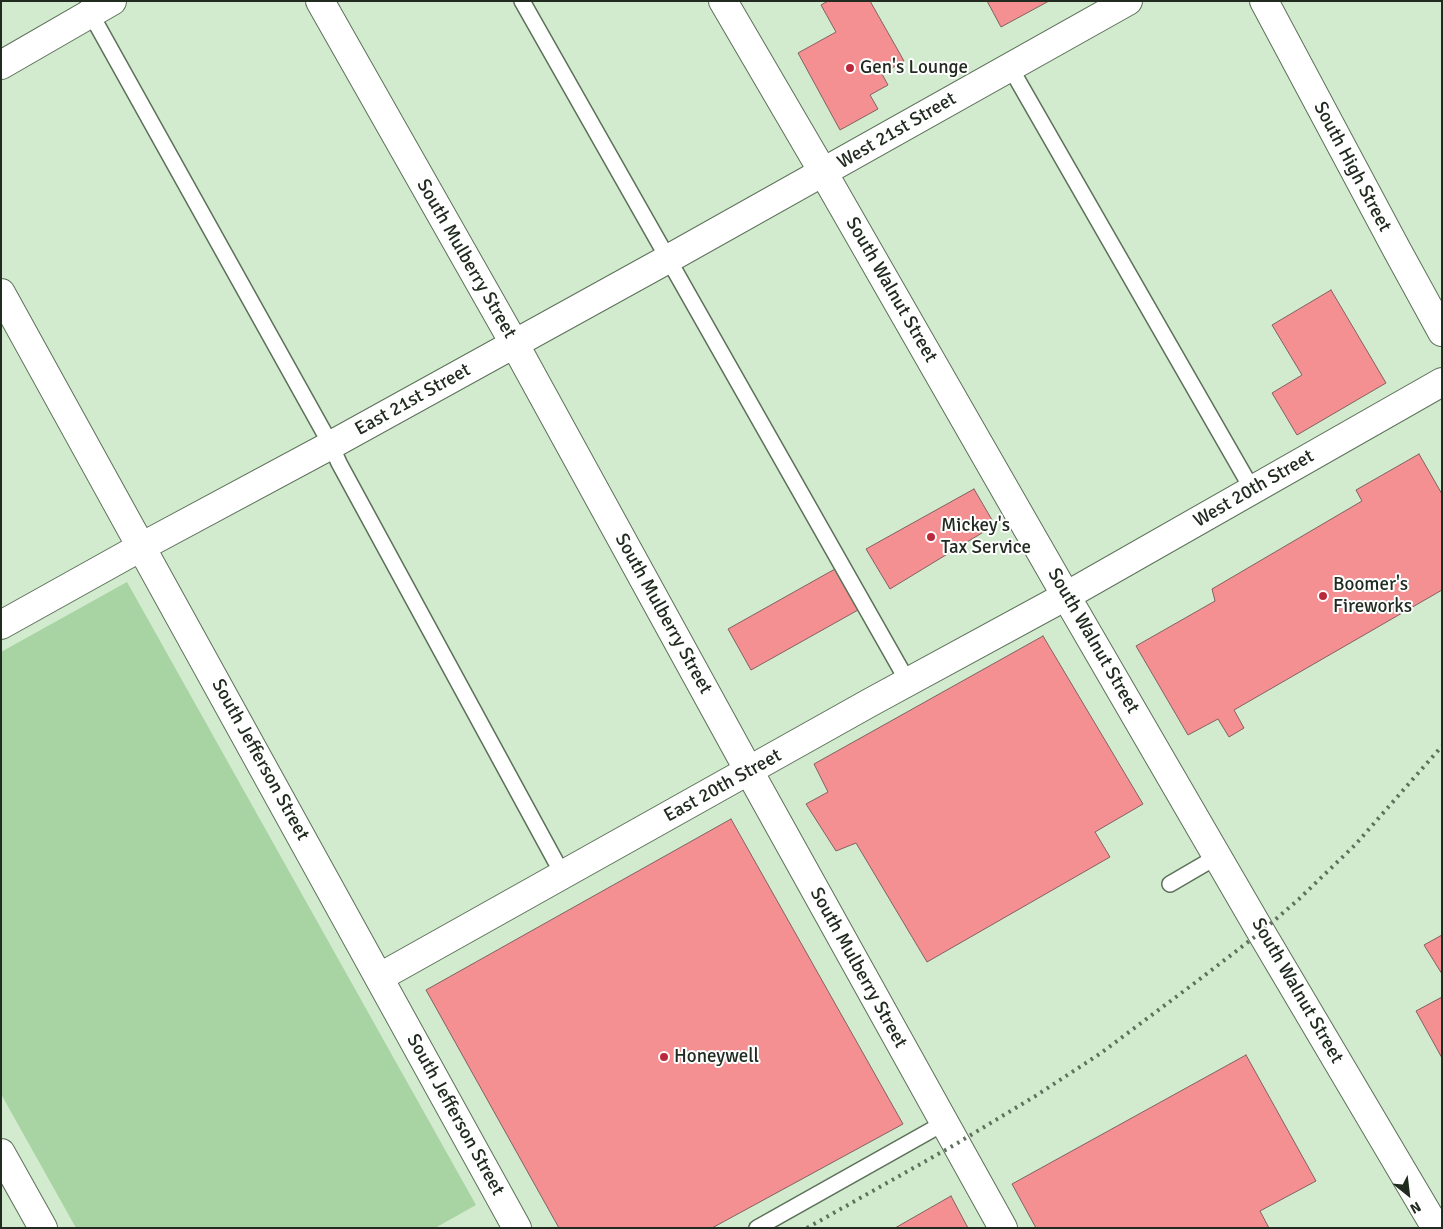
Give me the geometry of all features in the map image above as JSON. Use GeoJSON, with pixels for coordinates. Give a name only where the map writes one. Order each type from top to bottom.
{"type":"FeatureCollection","features":[{"type":"Feature","properties":{"kind":"street","name":"South Mulberry Street"},"geometry":{"type":"LineString","coordinates":[[320,1],[514,343],[1003,1228]]}},
{"type":"Feature","properties":{"kind":"street","name":"South Walnut Street"},"geometry":{"type":"LineString","coordinates":[[723,1],[824,172],[1066,596],[1436,1228]]}},
{"type":"Feature","properties":{"kind":"street","name":"West 21st Street"},"geometry":{"type":"LineString","coordinates":[[824,172],[1128,1]]}},
{"type":"Feature","properties":{"kind":"street","name":"South High Street"},"geometry":{"type":"LineString","coordinates":[[1264,1],[1442,332]]}},
{"type":"Feature","properties":{"kind":"street"},"geometry":{"type":"LineString","coordinates":[[1,65],[96,5]]}},
{"type":"Feature","properties":{"kind":"street","name":"East 21st Street"},"geometry":{"type":"LineString","coordinates":[[1,625],[668,260],[824,172]]}},
{"type":"Feature","properties":{"kind":"street","name":"South Jefferson Street"},"geometry":{"type":"LineString","coordinates":[[1,293],[517,1228]]}},
{"type":"Feature","properties":{"kind":"street","name":"West 20th Street"},"geometry":{"type":"LineString","coordinates":[[1066,596],[1442,382]]}},
{"type":"Feature","properties":{"kind":"street","name":"East 20th Street"},"geometry":{"type":"LineString","coordinates":[[380,977],[908,682],[1066,596]]}},
{"type":"Feature","properties":{"kind":"street"},"geometry":{"type":"LineString","coordinates":[[4,1166],[43,1228]]}},
{"type":"Feature","properties":{"kind":"lane"},"geometry":{"type":"LineString","coordinates":[[522,1],[908,682]]}},
{"type":"Feature","properties":{"kind":"lane"},"geometry":{"type":"LineString","coordinates":[[96,5],[339,463],[563,875]]}},
{"type":"Feature","properties":{"kind":"lane"},"geometry":{"type":"LineString","coordinates":[[1010,67],[1252,489]]}},
{"type":"Feature","properties":{"kind":"lane"},"geometry":{"type":"LineString","coordinates":[[1170,884],[1218,856]]}},
{"type":"Feature","properties":{"kind":"lane"},"geometry":{"type":"LineString","coordinates":[[757,1228],[944,1123]]}},
{"type":"Feature","properties":{"kind":"green space"},"geometry":{"type":"Polygon","coordinates":[[[127,582],[476,1205],[435,1228],[76,1228],[1,1094],[1,652],[127,582]]]}},
{"type":"Feature","properties":{"kind":"building","name":"Gen's Lounge"},"geometry":{"type":"Polygon","coordinates":[[[828,1],[870,1],[904,61],[882,74],[888,85],[870,95],[878,109],[840,130],[798,53],[836,32],[821,5],[828,1]]]}},
{"type":"Feature","properties":{"kind":"building"},"geometry":{"type":"Polygon","coordinates":[[[987,1],[1049,1],[1001,27],[987,1]]]}},
{"type":"Feature","properties":{"kind":"building"},"geometry":{"type":"Polygon","coordinates":[[[1331,290],[1386,383],[1297,435],[1272,393],[1302,375],[1272,325],[1331,290]]]}},
{"type":"Feature","properties":{"kind":"building","name":"Boomer's Fireworks"},"geometry":{"type":"Polygon","coordinates":[[[1419,454],[1442,494],[1442,590],[1234,710],[1244,728],[1229,737],[1218,719],[1188,735],[1136,646],[1215,601],[1212,589],[1362,501],[1356,490],[1419,454]]]}},
{"type":"Feature","properties":{"kind":"building","name":"Mickey's Tax Service"},"geometry":{"type":"Polygon","coordinates":[[[974,489],[995,525],[890,589],[866,549],[974,489]]]}},
{"type":"Feature","properties":{"kind":"building"},"geometry":{"type":"Polygon","coordinates":[[[835,569],[858,610],[751,670],[728,629],[835,569]]]}},
{"type":"Feature","properties":{"kind":"building"},"geometry":{"type":"Polygon","coordinates":[[[1043,636],[1143,804],[1095,832],[1110,857],[927,962],[856,843],[836,851],[806,804],[828,792],[814,764],[1043,636]]]}},
{"type":"Feature","properties":{"kind":"building","name":"Honeywell"},"geometry":{"type":"Polygon","coordinates":[[[731,819],[903,1124],[712,1228],[559,1228],[426,990],[731,819]]]}},
{"type":"Feature","properties":{"kind":"building"},"geometry":{"type":"Polygon","coordinates":[[[1442,935],[1442,974],[1424,945],[1442,935]]]}},
{"type":"Feature","properties":{"kind":"building"},"geometry":{"type":"Polygon","coordinates":[[[1442,997],[1442,1058],[1416,1011],[1442,997]]]}},
{"type":"Feature","properties":{"kind":"building"},"geometry":{"type":"Polygon","coordinates":[[[1246,1055],[1316,1181],[1260,1211],[1269,1228],[1036,1228],[1012,1184],[1246,1055]]]}},
{"type":"Feature","properties":{"kind":"building"},"geometry":{"type":"Polygon","coordinates":[[[951,1196],[968,1228],[895,1228],[951,1196]]]}},
{"type":"Feature","properties":{"kind":"railway"},"geometry":{"type":"LineString","coordinates":[[807,1228],[956,1144],[1037,1095],[1101,1053],[1196,982],[1261,932],[1299,899],[1355,845],[1442,746]]}},
{"type":"Feature","properties":{"kind":"place","name":"Gen's Lounge"},"geometry":{"type":"Point","coordinates":[850,68]}},
{"type":"Feature","properties":{"kind":"place","name":"Mickey's Tax Service"},"geometry":{"type":"Point","coordinates":[931,537]}},
{"type":"Feature","properties":{"kind":"place","name":"Boomer's Fireworks"},"geometry":{"type":"Point","coordinates":[1323,596]}},
{"type":"Feature","properties":{"kind":"place","name":"Honeywell"},"geometry":{"type":"Point","coordinates":[664,1057]}}]}
